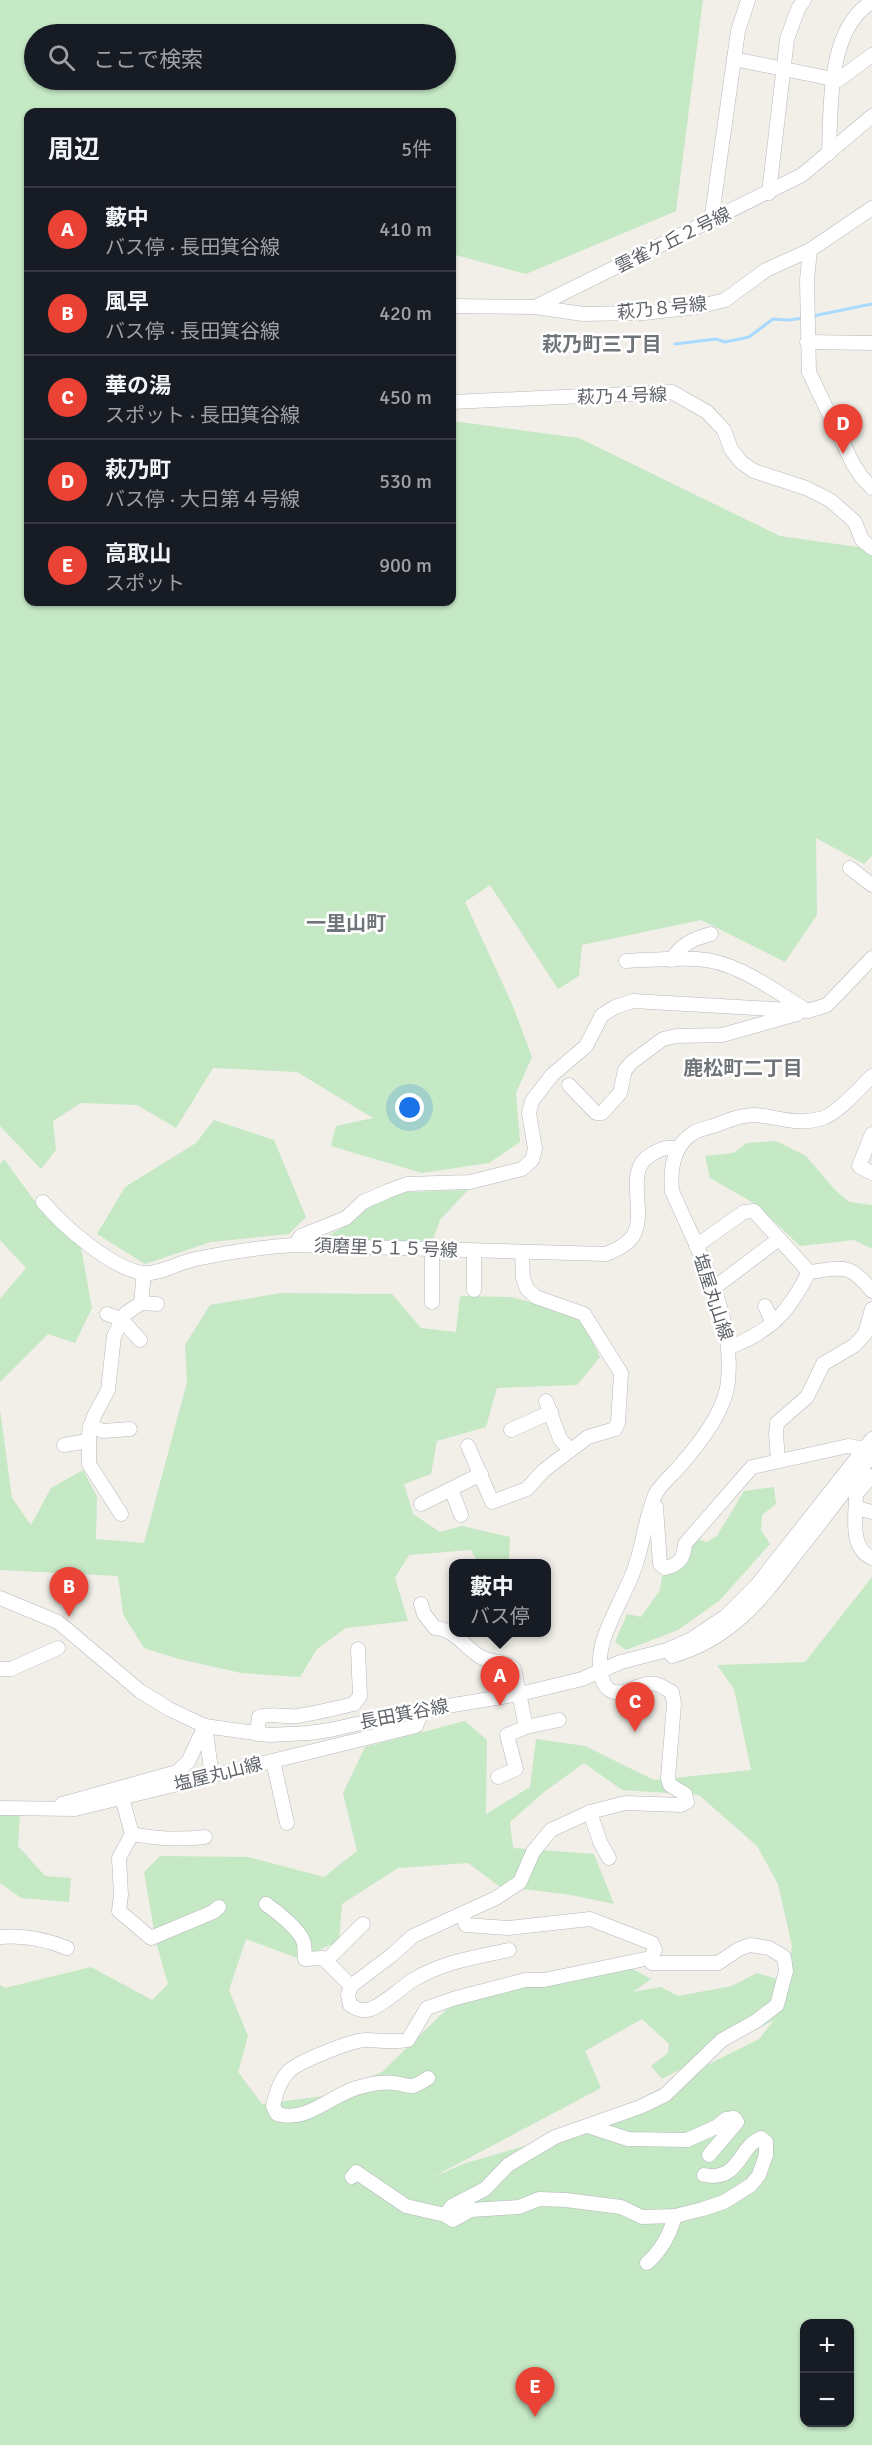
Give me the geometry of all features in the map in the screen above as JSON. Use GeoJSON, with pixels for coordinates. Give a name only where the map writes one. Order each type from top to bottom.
{"type":"FeatureCollection","features":[{"type":"Feature","properties":{"kind":"street"},"geometry":{"type":"LineString","coordinates":[[711,222],[738,31],[748,0]]}},
{"type":"Feature","properties":{"kind":"street"},"geometry":{"type":"LineString","coordinates":[[769,193],[787,39],[798,9],[804,0]]}},
{"type":"Feature","properties":{"kind":"street"},"geometry":{"type":"LineString","coordinates":[[829,153],[832,80],[838,50],[851,24],[869,5]]}},
{"type":"Feature","properties":{"kind":"street"},"geometry":{"type":"LineString","coordinates":[[734,59],[838,80],[872,56]]}},
{"type":"Feature","properties":{"kind":"street","name":"雲雀ケ丘２号線"},"geometry":{"type":"LineString","coordinates":[[456,306],[535,307],[711,222],[802,175],[872,116]]}},
{"type":"Feature","properties":{"kind":"street","name":"萩乃８号線"},"geometry":{"type":"LineString","coordinates":[[535,307],[583,314],[644,313],[697,307],[725,300],[766,270],[810,250],[872,208]]}},
{"type":"Feature","properties":{"kind":"street"},"geometry":{"type":"LineString","coordinates":[[810,250],[807,280],[809,372],[853,464],[872,488]]}},
{"type":"Feature","properties":{"kind":"street"},"geometry":{"type":"LineString","coordinates":[[807,342],[872,343]]}},
{"type":"Feature","properties":{"kind":"street","name":"萩乃４号線"},"geometry":{"type":"LineString","coordinates":[[456,402],[672,392],[707,412],[724,430],[731,448],[741,462],[754,471],[806,488],[830,500],[855,522],[862,540],[872,548]]}},
{"type":"Feature","properties":{"kind":"street"},"geometry":{"type":"LineString","coordinates":[[850,868],[872,885]]}},
{"type":"Feature","properties":{"kind":"street"},"geometry":{"type":"LineString","coordinates":[[671,960],[681,946],[692,939],[711,934]]}},
{"type":"Feature","properties":{"kind":"street"},"geometry":{"type":"LineString","coordinates":[[569,1085],[596,1113],[602,1113],[620,1093],[625,1070],[663,1039],[676,1036],[722,1035],[827,1005],[872,958]]}},
{"type":"Feature","properties":{"kind":"street"},"geometry":{"type":"LineString","coordinates":[[626,961],[698,959],[741,970],[808,1011]]}},
{"type":"Feature","properties":{"kind":"street"},"geometry":{"type":"LineString","coordinates":[[296,1245],[301,1236],[346,1218],[363,1202],[407,1184],[470,1182],[522,1168],[532,1160],[535,1149],[528,1113],[532,1101],[552,1075],[586,1046],[602,1015],[615,1007],[633,1001],[808,1011]]}},
{"type":"Feature","properties":{"kind":"street"},"geometry":{"type":"LineString","coordinates":[[678,1148],[693,1133],[741,1115],[807,1122],[825,1118],[872,1076]]}},
{"type":"Feature","properties":{"kind":"street"},"geometry":{"type":"LineString","coordinates":[[872,1134],[859,1166],[872,1173]]}},
{"type":"Feature","properties":{"kind":"street","name":"須磨里５１５号線"},"geometry":{"type":"LineString","coordinates":[[144,1273],[193,1259],[264,1247],[296,1245],[606,1254],[621,1247],[633,1237],[638,1223],[638,1167],[644,1158],[664,1147],[678,1148]]}},
{"type":"Feature","properties":{"kind":"street","name":"塩屋丸山線"},"geometry":{"type":"LineString","coordinates":[[600,1672],[602,1647],[634,1568],[656,1494],[687,1458],[717,1414],[728,1384],[730,1347],[714,1288],[672,1191],[670,1176],[678,1148]]}},
{"type":"Feature","properties":{"kind":"street"},"geometry":{"type":"LineString","coordinates":[[43,1202],[58,1220],[81,1239],[121,1265],[144,1273],[141,1303]]}},
{"type":"Feature","properties":{"kind":"street"},"geometry":{"type":"LineString","coordinates":[[696,1246],[744,1212],[754,1211],[809,1272]]}},
{"type":"Feature","properties":{"kind":"street"},"geometry":{"type":"LineString","coordinates":[[714,1288],[779,1239]]}},
{"type":"Feature","properties":{"kind":"street"},"geometry":{"type":"LineString","coordinates":[[432,1250],[432,1302]]}},
{"type":"Feature","properties":{"kind":"street"},"geometry":{"type":"LineString","coordinates":[[474,1251],[474,1290]]}},
{"type":"Feature","properties":{"kind":"street"},"geometry":{"type":"LineString","coordinates":[[468,1446],[492,1502],[527,1489],[543,1471],[570,1450],[588,1437],[615,1429],[618,1423],[621,1372],[584,1314],[536,1297],[527,1289],[523,1278],[522,1252]]}},
{"type":"Feature","properties":{"kind":"street"},"geometry":{"type":"LineString","coordinates":[[809,1272],[842,1268],[858,1274],[872,1291]]}},
{"type":"Feature","properties":{"kind":"street"},"geometry":{"type":"LineString","coordinates":[[730,1347],[745,1341],[785,1313],[809,1272]]}},
{"type":"Feature","properties":{"kind":"street"},"geometry":{"type":"LineString","coordinates":[[121,1514],[100,1479],[85,1464],[90,1426],[108,1390],[111,1348],[121,1319],[141,1303],[157,1304]]}},
{"type":"Feature","properties":{"kind":"street"},"geometry":{"type":"LineString","coordinates":[[765,1306],[773,1323]]}},
{"type":"Feature","properties":{"kind":"street"},"geometry":{"type":"LineString","coordinates":[[778,1460],[777,1423],[807,1397],[823,1364],[855,1344],[865,1334],[872,1309]]}},
{"type":"Feature","properties":{"kind":"street"},"geometry":{"type":"LineString","coordinates":[[107,1314],[121,1319],[140,1340]]}},
{"type":"Feature","properties":{"kind":"street"},"geometry":{"type":"LineString","coordinates":[[511,1431],[548,1407],[560,1439],[570,1450]]}},
{"type":"Feature","properties":{"kind":"street"},"geometry":{"type":"LineString","coordinates":[[90,1426],[103,1431],[130,1429]]}},
{"type":"Feature","properties":{"kind":"street"},"geometry":{"type":"LineString","coordinates":[[64,1445],[88,1441]]}},
{"type":"Feature","properties":{"kind":"street"},"geometry":{"type":"LineString","coordinates":[[656,1494],[660,1563],[665,1568],[675,1566],[684,1555],[685,1544],[752,1467],[848,1446],[869,1447]]}},
{"type":"Feature","properties":{"kind":"street","name":"長田箕谷線"},"geometry":{"type":"LineString","coordinates":[[0,1598],[58,1622],[140,1691],[180,1715],[205,1725],[257,1734],[315,1732],[423,1710],[520,1694],[582,1679],[621,1662],[667,1650],[690,1640],[726,1616],[757,1584],[869,1447]]}},
{"type":"Feature","properties":{"kind":"street"},"geometry":{"type":"LineString","coordinates":[[421,1504],[481,1474]]}},
{"type":"Feature","properties":{"kind":"street"},"geometry":{"type":"LineString","coordinates":[[870,1557],[859,1549],[856,1539],[856,1494],[872,1476]]}},
{"type":"Feature","properties":{"kind":"street"},"geometry":{"type":"LineString","coordinates":[[451,1489],[461,1515]]}},
{"type":"Feature","properties":{"kind":"street"},"geometry":{"type":"LineString","coordinates":[[856,1508],[872,1512]]}},
{"type":"Feature","properties":{"kind":"street"},"geometry":{"type":"LineString","coordinates":[[421,1604],[424,1614],[435,1628],[449,1631]]}},
{"type":"Feature","properties":{"kind":"street"},"geometry":{"type":"LineString","coordinates":[[456,1637],[479,1656],[489,1661],[507,1663],[514,1669],[526,1727]]}},
{"type":"Feature","properties":{"kind":"street"},"geometry":{"type":"LineString","coordinates":[[0,1670],[11,1669],[57,1648]]}},
{"type":"Feature","properties":{"kind":"street"},"geometry":{"type":"LineString","coordinates":[[257,1734],[259,1717],[268,1714],[278,1717],[297,1716],[354,1704],[360,1696],[358,1649]]}},
{"type":"Feature","properties":{"kind":"street"},"geometry":{"type":"LineString","coordinates":[[509,1950],[446,1964],[414,1980],[370,2009],[360,2010],[350,2005],[348,1995],[351,1986],[413,1936],[496,1898],[520,1882],[532,1852],[551,1830],[590,1812],[625,1803],[681,1805],[687,1802],[685,1794],[670,1785],[668,1778],[674,1704],[672,1692],[656,1683],[643,1684],[618,1693],[606,1688],[600,1672]]}},
{"type":"Feature","properties":{"kind":"street","name":"塩屋丸山線"},"geometry":{"type":"LineString","coordinates":[[0,1808],[75,1809],[416,1726],[423,1710]]}},
{"type":"Feature","properties":{"kind":"street"},"geometry":{"type":"LineString","coordinates":[[498,1777],[516,1769],[507,1735],[526,1727],[559,1720]]}},
{"type":"Feature","properties":{"kind":"street"},"geometry":{"type":"LineString","coordinates":[[205,1725],[212,1776]]}},
{"type":"Feature","properties":{"kind":"street"},"geometry":{"type":"LineString","coordinates":[[49,1808],[97,1792],[177,1772],[188,1762],[205,1725]]}},
{"type":"Feature","properties":{"kind":"street"},"geometry":{"type":"LineString","coordinates":[[273,1761],[286,1822]]}},
{"type":"Feature","properties":{"kind":"street"},"geometry":{"type":"LineString","coordinates":[[122,1798],[132,1834],[119,1858],[121,1894],[119,1911],[151,1938],[213,1912],[219,1907]]}},
{"type":"Feature","properties":{"kind":"street"},"geometry":{"type":"LineString","coordinates":[[590,1812],[600,1842],[609,1858]]}},
{"type":"Feature","properties":{"kind":"street"},"geometry":{"type":"LineString","coordinates":[[132,1834],[154,1838],[205,1837]]}},
{"type":"Feature","properties":{"kind":"street"},"geometry":{"type":"LineString","coordinates":[[266,1904],[282,1910],[304,1944],[305,1959],[323,1958],[351,1986]]}},
{"type":"Feature","properties":{"kind":"street"},"geometry":{"type":"LineString","coordinates":[[428,2078],[414,2087],[380,2082],[353,2089],[300,2115],[286,2117],[277,2114],[273,2106],[278,2087],[289,2070],[336,2047],[364,2040],[393,2043],[408,2040],[427,2008],[525,1980],[544,1980],[650,1958],[656,1950],[652,1943],[590,1919],[508,1928],[466,1925],[462,1915]]}},
{"type":"Feature","properties":{"kind":"street"},"geometry":{"type":"LineString","coordinates":[[326,1961],[363,1924]]}},
{"type":"Feature","properties":{"kind":"street"},"geometry":{"type":"LineString","coordinates":[[0,1937],[20,1935],[49,1941],[67,1948]]}},
{"type":"Feature","properties":{"kind":"street"},"geometry":{"type":"LineString","coordinates":[[445,2215],[452,2206],[485,2189],[508,2165],[555,2137],[640,2108],[665,2095],[722,2040],[777,2005],[786,1971],[784,1957],[769,1948],[750,1945],[739,1949],[718,1963],[652,1963],[650,1958]]}},
{"type":"Feature","properties":{"kind":"street"},"geometry":{"type":"LineString","coordinates":[[588,2126],[628,2139],[687,2140],[716,2127],[726,2119],[734,2118],[737,2122],[733,2129],[709,2155]]}},
{"type":"Feature","properties":{"kind":"street"},"geometry":{"type":"LineString","coordinates":[[352,2177],[356,2172],[406,2206],[445,2215],[453,2220],[471,2210],[519,2207],[539,2199],[621,2207],[642,2217],[675,2216],[724,2202],[751,2185],[759,2175],[766,2142],[761,2138],[753,2141],[737,2165],[722,2174],[704,2175]]}},
{"type":"Feature","properties":{"kind":"street"},"geometry":{"type":"LineString","coordinates":[[647,2263],[655,2256],[671,2232],[675,2216]]}},
{"type":"Feature","properties":{"kind":"green space"},"geometry":{"type":"Polygon","coordinates":[[[0,0],[703,0],[676,211],[526,274],[456,255],[456,108],[24,108],[24,606],[456,606],[456,422],[579,438],[780,536],[872,549],[872,856],[864,864],[816,838],[817,915],[785,962],[701,920],[582,945],[579,976],[558,989],[490,885],[465,902],[513,1006],[532,1057],[516,1093],[520,1142],[489,1163],[422,1173],[331,1146],[336,1126],[373,1118],[297,1072],[213,1068],[176,1128],[137,1105],[81,1103],[53,1121],[56,1150],[41,1169],[0,1126],[0,0]]]}},
{"type":"Feature","properties":{"kind":"green space"},"geometry":{"type":"Polygon","coordinates":[[[214,1120],[274,1140],[306,1217],[289,1234],[211,1242],[145,1264],[97,1234],[125,1187],[196,1143],[214,1120]]]}},
{"type":"Feature","properties":{"kind":"green space"},"geometry":{"type":"Polygon","coordinates":[[[776,1141],[806,1156],[835,1190],[849,1202],[872,1205],[872,1249],[854,1240],[800,1246],[757,1205],[710,1178],[705,1156],[733,1153],[747,1143],[776,1141]]]}},
{"type":"Feature","properties":{"kind":"green space"},"geometry":{"type":"Polygon","coordinates":[[[4,1159],[44,1214],[81,1247],[92,1308],[75,1343],[48,1334],[0,1382],[0,1299],[26,1268],[0,1240],[0,1164],[4,1159]]]}},
{"type":"Feature","properties":{"kind":"green space"},"geometry":{"type":"Polygon","coordinates":[[[468,1190],[440,1220],[432,1242],[318,1241],[351,1223],[373,1204],[406,1192],[468,1190]]]}},
{"type":"Feature","properties":{"kind":"green space"},"geometry":{"type":"Polygon","coordinates":[[[281,1293],[392,1294],[421,1328],[456,1332],[460,1296],[510,1297],[579,1314],[600,1357],[577,1385],[497,1388],[486,1427],[437,1441],[431,1474],[404,1484],[413,1514],[440,1532],[462,1526],[510,1537],[509,1559],[476,1559],[471,1550],[409,1555],[395,1578],[408,1621],[346,1628],[317,1649],[300,1677],[241,1673],[179,1659],[144,1648],[123,1614],[118,1576],[0,1570],[0,1410],[12,1498],[31,1525],[51,1488],[83,1470],[97,1496],[96,1539],[144,1543],[187,1382],[185,1345],[210,1305],[281,1293]]]}},
{"type":"Feature","properties":{"kind":"green space"},"geometry":{"type":"Polygon","coordinates":[[[774,1487],[776,1504],[762,1515],[761,1530],[770,1544],[719,1601],[678,1630],[626,1650],[615,1642],[627,1614],[641,1617],[660,1590],[662,1576],[677,1571],[694,1538],[707,1542],[717,1536],[744,1491],[774,1487]]]}},
{"type":"Feature","properties":{"kind":"green space"},"geometry":{"type":"Polygon","coordinates":[[[872,1577],[872,2445],[0,2445],[0,1985],[5,1988],[91,1967],[152,2000],[168,1984],[156,1942],[144,1872],[160,1856],[248,1857],[324,1877],[357,1851],[343,1793],[365,1747],[465,1721],[487,1740],[486,1814],[530,1787],[536,1739],[585,1746],[654,1780],[751,1770],[734,1689],[717,1665],[805,1662],[872,1577]],[[584,1763],[544,1792],[510,1822],[513,1848],[594,1854],[614,1904],[571,1895],[499,1886],[468,1863],[398,1868],[342,1904],[339,1941],[300,1959],[246,1939],[229,1990],[248,2036],[238,2072],[262,2104],[324,2096],[382,2072],[453,2003],[525,1982],[631,1968],[651,1979],[633,1992],[661,1987],[678,1996],[732,1986],[757,1973],[788,1982],[792,1946],[778,1884],[757,1846],[699,1795],[622,1790],[584,1763]],[[642,2019],[585,2051],[601,2088],[433,2177],[466,2163],[573,2132],[759,2039],[774,2020],[662,2079],[651,2066],[668,2053],[669,2044],[642,2019]]]}},
{"type":"Feature","properties":{"kind":"green space"},"geometry":{"type":"Polygon","coordinates":[[[0,1813],[20,1815],[18,1846],[45,1876],[71,1878],[69,1902],[21,1898],[0,1883],[0,1813]]]}},
{"type":"Feature","properties":{"kind":"waterway"},"geometry":{"type":"LineString","coordinates":[[813,316],[872,304]]}},
{"type":"Feature","properties":{"kind":"waterway"},"geometry":{"type":"LineString","coordinates":[[675,344],[716,339],[725,342],[749,337],[773,319],[804,318]]}},
{"type":"Feature","properties":{"kind":"place","name":"萩乃町"},"geometry":{"type":"Point","coordinates":[843,454]}},
{"type":"Feature","properties":{"kind":"place","name":"風早"},"geometry":{"type":"Point","coordinates":[69,1617]}},
{"type":"Feature","properties":{"kind":"place","name":"藪中"},"geometry":{"type":"Point","coordinates":[500,1706]}},
{"type":"Feature","properties":{"kind":"place","name":"華の湯"},"geometry":{"type":"Point","coordinates":[635,1732]}},
{"type":"Feature","properties":{"kind":"place","name":"高取山"},"geometry":{"type":"Point","coordinates":[535,2417]}},
{"type":"Feature","properties":{"kind":"district","name":"萩乃町三丁目"},"geometry":{"type":"Point","coordinates":[602,344]}},
{"type":"Feature","properties":{"kind":"district","name":"一里山町"},"geometry":{"type":"Point","coordinates":[346,923]}},
{"type":"Feature","properties":{"kind":"district","name":"鹿松町二丁目"},"geometry":{"type":"Point","coordinates":[743,1068]}}]}
